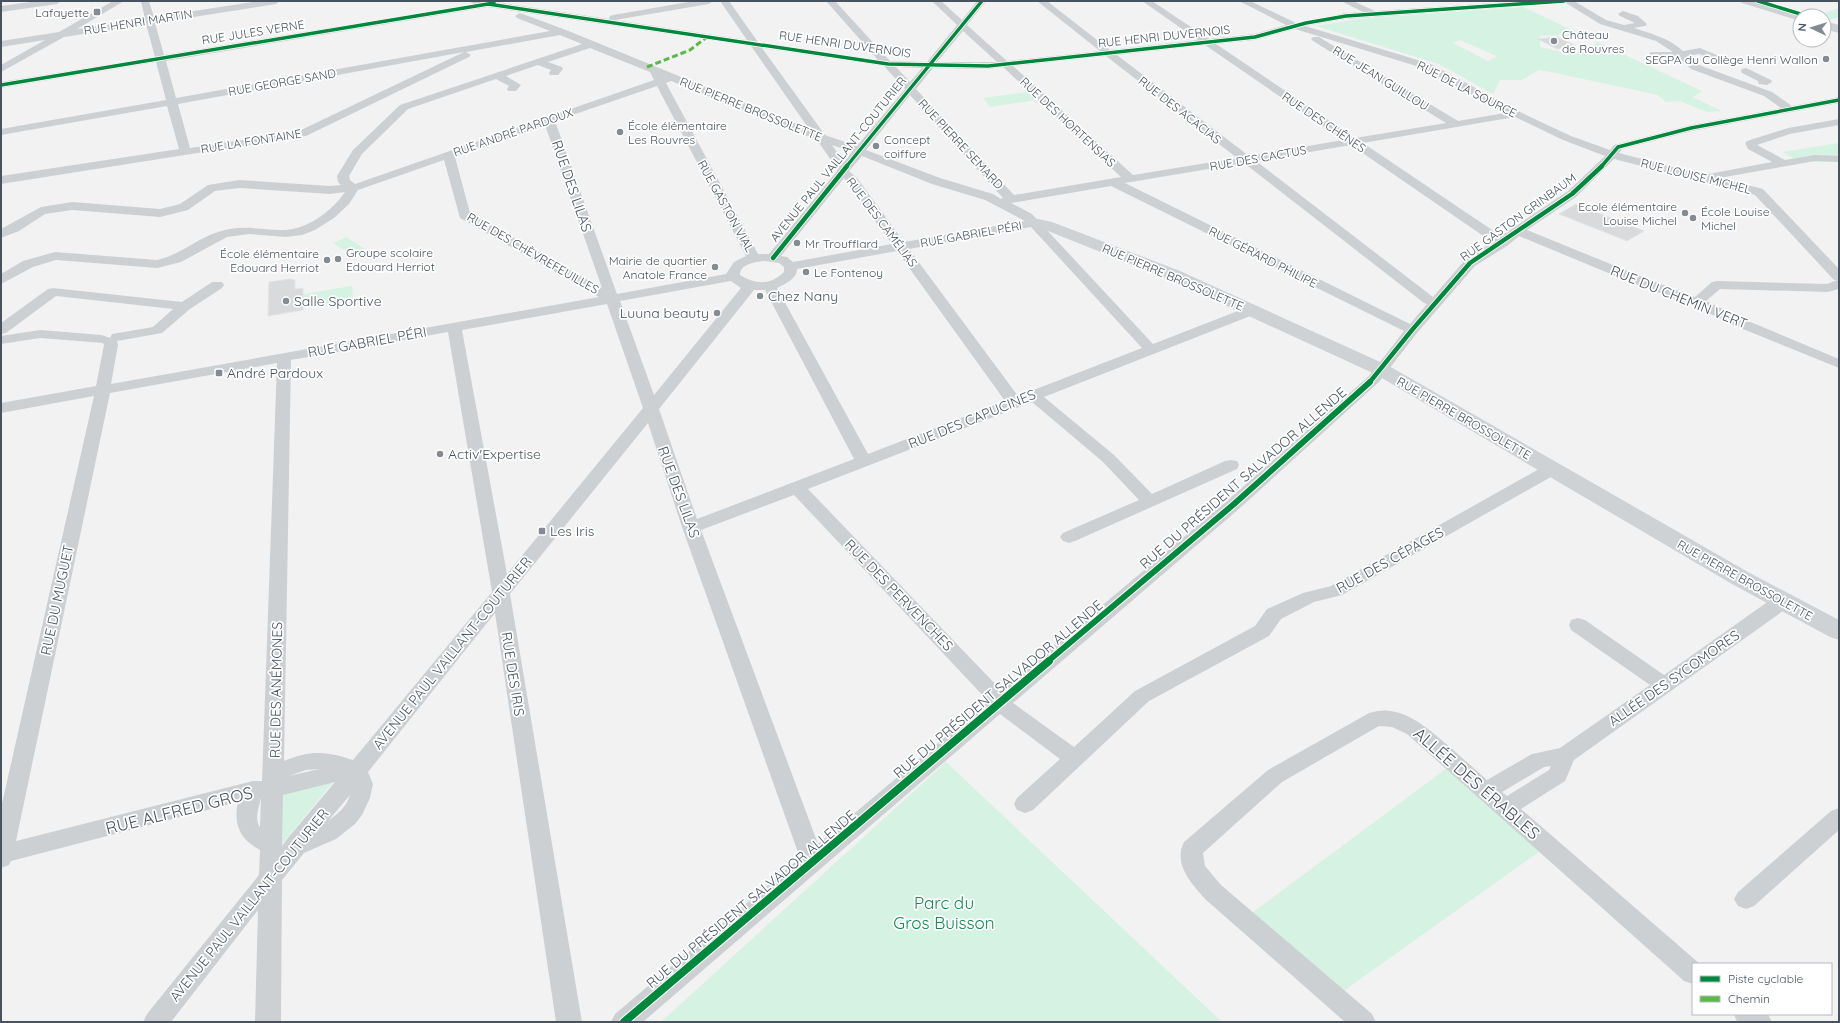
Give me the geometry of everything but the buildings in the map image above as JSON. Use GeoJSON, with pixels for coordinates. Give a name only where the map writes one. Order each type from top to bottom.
{"type":"FeatureCollection","features":[{"type":"Feature","properties":{"kind":"street"},"geometry":{"type":"LineString","coordinates":[[1,9],[56,1]]}},
{"type":"Feature","properties":{"kind":"street"},"geometry":{"type":"LineString","coordinates":[[1,69],[120,1]]}},
{"type":"Feature","properties":{"kind":"street"},"geometry":{"type":"LineString","coordinates":[[145,1],[185,152]]}},
{"type":"Feature","properties":{"kind":"street","name":"RUE HENRI MARTIN"},"geometry":{"type":"LineString","coordinates":[[1,44],[276,1]]}},
{"type":"Feature","properties":{"kind":"street","name":"RUE PIERRE BROSSOLETTE"},"geometry":{"type":"LineString","coordinates":[[472,1],[491,3],[802,130],[936,181],[1006,201],[1033,223],[1046,225],[1174,274],[1253,310],[1382,370],[1783,601],[1839,631]]}},
{"type":"Feature","properties":{"kind":"street","name":"RUE JULES VERNE"},"geometry":{"type":"LineString","coordinates":[[1,84],[508,1]]}},
{"type":"Feature","properties":{"kind":"street"},"geometry":{"type":"LineString","coordinates":[[601,21],[709,1]]}},
{"type":"Feature","properties":{"kind":"street","name":"RUE DES CAMÉLIAS"},"geometry":{"type":"LineString","coordinates":[[724,1],[807,116],[843,171],[853,181],[1014,402]]}},
{"type":"Feature","properties":{"kind":"street","name":"RUE PIERRE SEMARD"},"geometry":{"type":"LineString","coordinates":[[830,1],[888,64],[1006,201]]}},
{"type":"Feature","properties":{"kind":"street","name":"RUE DES HORTENSIAS"},"geometry":{"type":"LineString","coordinates":[[936,1],[1130,179]]}},
{"type":"Feature","properties":{"kind":"street","name":"AVENUE PAUL VAILLANT-COUTURIER"},"geometry":{"type":"LineString","coordinates":[[773,258],[982,1]]}},
{"type":"Feature","properties":{"kind":"street","name":"RUE DES ACACIAS"},"geometry":{"type":"LineString","coordinates":[[1041,1],[1245,160],[1429,300],[1435,303]]}},
{"type":"Feature","properties":{"kind":"street","name":"RUE DES CHÊNES"},"geometry":{"type":"LineString","coordinates":[[1146,1],[1502,243]]}},
{"type":"Feature","properties":{"kind":"street"},"geometry":{"type":"LineString","coordinates":[[1243,1],[1295,26]]}},
{"type":"Feature","properties":{"kind":"street"},"geometry":{"type":"LineString","coordinates":[[1345,1],[1373,13]]}},
{"type":"Feature","properties":{"kind":"street"},"geometry":{"type":"LineString","coordinates":[[1449,1],[1465,7]]}},
{"type":"Feature","properties":{"kind":"street","name":"RUE HENRI DUVERNOIS"},"geometry":{"type":"LineString","coordinates":[[491,3],[528,10],[888,64],[929,65],[1005,64],[1255,37],[1326,19],[1373,13],[1564,1]]}},
{"type":"Feature","properties":{"kind":"street"},"geometry":{"type":"LineString","coordinates":[[1568,1],[1596,19],[1659,39],[1681,54],[1695,67],[1768,94],[1791,110]]}},
{"type":"Feature","properties":{"kind":"street"},"geometry":{"type":"LineString","coordinates":[[1746,1],[1792,15]]}},
{"type":"Feature","properties":{"kind":"street"},"geometry":{"type":"LineString","coordinates":[[517,14],[516,13],[528,10]]}},
{"type":"Feature","properties":{"kind":"street"},"geometry":{"type":"LineString","coordinates":[[1609,34],[1642,24],[1635,18],[1623,14]]}},
{"type":"Feature","properties":{"kind":"street","name":"RUE DE LA SOURCE"},"geometry":{"type":"LineString","coordinates":[[1295,26],[1427,66],[1516,114],[1567,138],[1613,154]]}},
{"type":"Feature","properties":{"kind":"street","name":"RUE GEORGE SAND"},"geometry":{"type":"LineString","coordinates":[[1,132],[563,32]]}},
{"type":"Feature","properties":{"kind":"street","name":"RUE JEAN GUILLOU"},"geometry":{"type":"LineString","coordinates":[[1316,32],[1310,35],[1456,124]]}},
{"type":"Feature","properties":{"kind":"street"},"geometry":{"type":"LineString","coordinates":[[1659,39],[1671,38]]}},
{"type":"Feature","properties":{"kind":"street"},"geometry":{"type":"LineString","coordinates":[[1,280],[28,264],[55,256],[157,264],[170,262],[187,255],[199,245],[224,233],[239,231],[283,234],[298,233],[317,225],[347,201],[354,188],[344,182],[343,176],[346,170],[358,152],[404,107],[592,44]]}},
{"type":"Feature","properties":{"kind":"street","name":"RUE LA FONTAINE"},"geometry":{"type":"LineString","coordinates":[[1,180],[302,134],[484,46]]}},
{"type":"Feature","properties":{"kind":"street"},"geometry":{"type":"LineString","coordinates":[[1654,54],[1681,54],[1700,51],[1721,60]]}},
{"type":"Feature","properties":{"kind":"street"},"geometry":{"type":"LineString","coordinates":[[539,62],[558,69],[554,73]]}},
{"type":"Feature","properties":{"kind":"street","name":"RUE GASTON VIAL"},"geometry":{"type":"LineString","coordinates":[[654,70],[754,258]]}},
{"type":"Feature","properties":{"kind":"street"},"geometry":{"type":"LineString","coordinates":[[1746,71],[1771,83],[1749,86]]}},
{"type":"Feature","properties":{"kind":"street"},"geometry":{"type":"LineString","coordinates":[[497,76],[516,85],[512,89]]}},
{"type":"Feature","properties":{"kind":"street","name":"RUE ANDRÉ PARDOUX"},"geometry":{"type":"LineString","coordinates":[[1,234],[15,228],[41,211],[72,206],[160,213],[184,206],[212,188],[239,184],[330,190],[354,188],[672,77]]}},
{"type":"Feature","properties":{"kind":"street","name":"RUE GASTON GRINBAUM"},"geometry":{"type":"LineString","coordinates":[[1382,370],[1412,330],[1470,263],[1502,243],[1572,194],[1601,167],[1618,147],[1691,128],[1839,100]]}},
{"type":"Feature","properties":{"kind":"street","name":"RUE DES CACTUS"},"geometry":{"type":"LineString","coordinates":[[1006,201],[1516,114]]}},
{"type":"Feature","properties":{"kind":"street"},"geometry":{"type":"LineString","coordinates":[[802,130],[811,126],[807,120],[807,116]]}},
{"type":"Feature","properties":{"kind":"street","name":"RUE DES LILAS"},"geometry":{"type":"LineString","coordinates":[[549,120],[613,298],[691,527],[813,862]]}},
{"type":"Feature","properties":{"kind":"street"},"geometry":{"type":"LineString","coordinates":[[1782,164],[1752,147],[1751,143],[1788,131],[1839,122]]}},
{"type":"Feature","properties":{"kind":"street","name":"RUE DES CHÈVREFEUILLES"},"geometry":{"type":"LineString","coordinates":[[450,154],[449,158],[464,215],[588,286],[613,298]]}},
{"type":"Feature","properties":{"kind":"street","name":"RUE LOUISE MICHEL"},"geometry":{"type":"LineString","coordinates":[[1613,154],[1625,159],[1759,192],[1839,277]]}},
{"type":"Feature","properties":{"kind":"street"},"geometry":{"type":"LineString","coordinates":[[1700,178],[1815,158],[1839,159]]}},
{"type":"Feature","properties":{"kind":"street","name":"RUE GÉRARD PHILIPE"},"geometry":{"type":"LineString","coordinates":[[1113,182],[1412,330]]}},
{"type":"Feature","properties":{"kind":"street"},"geometry":{"type":"LineString","coordinates":[[1033,223],[1151,350]]}},
{"type":"Feature","properties":{"kind":"street","name":"RUE GABRIEL PÉRI"},"geometry":{"type":"LineString","coordinates":[[791,266],[1033,223]]}},
{"type":"Feature","properties":{"kind":"street","name":"RUE DU CHEMIN VERT"},"geometry":{"type":"LineString","coordinates":[[1519,231],[1635,279],[1697,302],[1743,324],[1839,364]]}},
{"type":"Feature","properties":{"kind":"street"},"geometry":{"type":"LineString","coordinates":[[754,258],[773,258],[787,262],[791,266],[792,271],[790,276],[779,284],[769,286],[750,286],[737,281],[733,277],[733,272],[739,264],[754,258]]}},
{"type":"Feature","properties":{"kind":"street","name":"RUE GABRIEL PÉRI"},"geometry":{"type":"LineString","coordinates":[[1,408],[733,277]]}},
{"type":"Feature","properties":{"kind":"street"},"geometry":{"type":"LineString","coordinates":[[588,286],[607,284]]}},
{"type":"Feature","properties":{"kind":"street"},"geometry":{"type":"LineString","coordinates":[[1697,302],[1717,285],[1828,288],[1839,284]]}},
{"type":"Feature","properties":{"kind":"street"},"geometry":{"type":"LineString","coordinates":[[1,340],[40,334],[109,339],[157,330],[186,306],[217,285]]}},
{"type":"Feature","properties":{"kind":"street","name":"AVENUE PAUL VAILLANT-COUTURIER"},"geometry":{"type":"LineString","coordinates":[[156,1022],[295,846],[321,836],[334,829],[350,815],[359,800],[362,784],[357,771],[750,286]]}},
{"type":"Feature","properties":{"kind":"street"},"geometry":{"type":"LineString","coordinates":[[769,286],[864,462]]}},
{"type":"Feature","properties":{"kind":"street"},"geometry":{"type":"LineString","coordinates":[[1,330],[53,292],[186,306]]}},
{"type":"Feature","properties":{"kind":"street","name":"RUE DES CAPUCINES"},"geometry":{"type":"LineString","coordinates":[[691,527],[797,488],[1014,402],[1253,310]]}},
{"type":"Feature","properties":{"kind":"street","name":"RUE DES IRIS"},"geometry":{"type":"LineString","coordinates":[[454,327],[501,592],[569,1022]]}},
{"type":"Feature","properties":{"kind":"street","name":"RUE DU MUGUET"},"geometry":{"type":"LineString","coordinates":[[1,856],[103,389],[111,345],[109,339]]}},
{"type":"Feature","properties":{"kind":"street","name":"RUE DES ANÉMONES"},"geometry":{"type":"LineString","coordinates":[[272,874],[271,845],[258,840],[250,832],[246,821],[247,808],[267,784],[284,357]]}},
{"type":"Feature","properties":{"kind":"street","name":"RUE DU PRÉSIDENT SALVADOR ALLENDE"},"geometry":{"type":"LineString","coordinates":[[624,1022],[1234,504],[1382,370]]}},
{"type":"Feature","properties":{"kind":"street"},"geometry":{"type":"LineString","coordinates":[[1033,395],[1119,468],[1135,483],[1149,501]]}},
{"type":"Feature","properties":{"kind":"street"},"geometry":{"type":"LineString","coordinates":[[1069,537],[1232,465]]}},
{"type":"Feature","properties":{"kind":"street","name":"RUE DES CÉPAGES"},"geometry":{"type":"LineString","coordinates":[[1025,804],[1142,696],[1262,630],[1274,614],[1309,597],[1336,591],[1552,469]]}},
{"type":"Feature","properties":{"kind":"street","name":"RUE DES PERVENCHES"},"geometry":{"type":"LineString","coordinates":[[797,488],[1001,702]]}},
{"type":"Feature","properties":{"kind":"street","name":"ALLÉE DES SYCOMORES"},"geometry":{"type":"LineString","coordinates":[[1486,790],[1539,760],[1565,755],[1783,601]]}},
{"type":"Feature","properties":{"kind":"street"},"geometry":{"type":"LineString","coordinates":[[1578,625],[1664,685]]}},
{"type":"Feature","properties":{"kind":"street"},"geometry":{"type":"LineString","coordinates":[[1001,702],[1006,708],[1074,758]]}},
{"type":"Feature","properties":{"kind":"street","name":"ALLÉE DES ÉRABLES"},"geometry":{"type":"LineString","coordinates":[[1363,1022],[1213,892],[1196,873],[1190,860],[1192,849],[1275,776],[1376,718],[1395,719],[1414,728],[1692,972]]}},
{"type":"Feature","properties":{"kind":"street"},"geometry":{"type":"LineString","coordinates":[[1506,808],[1558,775],[1565,755]]}},
{"type":"Feature","properties":{"kind":"street","name":"RUE ALFRED GROS"},"geometry":{"type":"LineString","coordinates":[[1,856],[267,784],[344,771],[357,771]]}},
{"type":"Feature","properties":{"kind":"street"},"geometry":{"type":"LineString","coordinates":[[1746,899],[1839,817]]}},
{"type":"Feature","properties":{"kind":"street"},"geometry":{"type":"LineString","coordinates":[[268,1022],[272,874]]}},
{"type":"Feature","properties":{"kind":"street"},"geometry":{"type":"LineString","coordinates":[[1748,1015],[1759,1022]]}},
{"type":"Feature","properties":{"kind":"green space"},"geometry":{"type":"Polygon","coordinates":[[[1523,7],[1587,37],[1563,35],[1540,36],[1540,47],[1566,53],[1586,52],[1597,42],[1702,91],[1693,97],[1721,111],[1707,112],[1680,101],[1666,102],[1658,95],[1539,70],[1522,80],[1500,80],[1493,94],[1439,64],[1316,26],[1358,19],[1523,7]],[[1460,40],[1453,43],[1488,61],[1496,56],[1460,40]]]}},
{"type":"Feature","properties":{"kind":"green space"},"geometry":{"type":"Polygon","coordinates":[[[1839,8],[1839,17],[1832,19],[1832,10],[1839,8]]]}},
{"type":"Feature","properties":{"kind":"green space"},"geometry":{"type":"Polygon","coordinates":[[[1028,92],[1037,100],[990,107],[983,98],[1028,92]]]}},
{"type":"Feature","properties":{"kind":"green space"},"geometry":{"type":"Polygon","coordinates":[[[1839,143],[1839,162],[1800,162],[1782,152],[1839,143]]]}},
{"type":"Feature","properties":{"kind":"green space"},"geometry":{"type":"Polygon","coordinates":[[[347,237],[366,250],[352,255],[333,243],[347,237]]]}},
{"type":"Feature","properties":{"kind":"green space"},"geometry":{"type":"Polygon","coordinates":[[[352,286],[353,300],[303,309],[303,294],[352,286]]]}},
{"type":"Feature","properties":{"kind":"green space","name":"Parc du Gros Buisson"},"geometry":{"type":"Polygon","coordinates":[[[946,762],[1222,1022],[661,1022],[946,762]]]}},
{"type":"Feature","properties":{"kind":"green space"},"geometry":{"type":"Polygon","coordinates":[[[1447,768],[1540,851],[1342,992],[1252,913],[1447,768]]]}},
{"type":"Feature","properties":{"kind":"green space"},"geometry":{"type":"Polygon","coordinates":[[[334,781],[282,844],[281,798],[287,792],[334,781]]]}},
{"type":"Feature","properties":{"kind":"marked path"},"geometry":{"type":"LineString","coordinates":[[647,67],[690,50],[707,37]]}},
{"type":"Feature","properties":{"kind":"cycle path"},"geometry":{"type":"LineString","coordinates":[[773,258],[982,1]]}},
{"type":"Feature","properties":{"kind":"cycle path"},"geometry":{"type":"LineString","coordinates":[[488,4],[888,64],[988,66],[1255,37],[1306,23],[1346,16],[1564,1]]}},
{"type":"Feature","properties":{"kind":"cycle path"},"geometry":{"type":"LineString","coordinates":[[1758,1],[1792,11]]}},
{"type":"Feature","properties":{"kind":"cycle path"},"geometry":{"type":"LineString","coordinates":[[1,85],[494,3]]}},
{"type":"Feature","properties":{"kind":"cycle path"},"geometry":{"type":"LineString","coordinates":[[624,1022],[1234,504],[1374,379],[1412,330],[1470,263],[1572,194],[1601,167],[1618,147],[1691,128],[1839,100]]}},
{"type":"Feature","properties":{"kind":"place","name":"Lafayette"},"geometry":{"type":"Point","coordinates":[97,12]}},
{"type":"Feature","properties":{"kind":"place","name":"Château de Rouvres"},"geometry":{"type":"Point","coordinates":[1554,41]}},
{"type":"Feature","properties":{"kind":"place","name":"SEGPA du Collège Henri Wallon"},"geometry":{"type":"Point","coordinates":[1826,59]}},
{"type":"Feature","properties":{"kind":"place","name":"École élémentaire Les Rouvres"},"geometry":{"type":"Point","coordinates":[620,132]}},
{"type":"Feature","properties":{"kind":"place","name":"Concept coiffure"},"geometry":{"type":"Point","coordinates":[876,146]}},
{"type":"Feature","properties":{"kind":"place","name":"Ecole élémentaire Louise Michel"},"geometry":{"type":"Point","coordinates":[1685,213]}},
{"type":"Feature","properties":{"kind":"place","name":"École Louise Michel"},"geometry":{"type":"Point","coordinates":[1693,218]}},
{"type":"Feature","properties":{"kind":"place","name":"Mr Troufflard"},"geometry":{"type":"Point","coordinates":[797,243]}},
{"type":"Feature","properties":{"kind":"place","name":"Groupe scolaire Edouard Herriot"},"geometry":{"type":"Point","coordinates":[338,259]}},
{"type":"Feature","properties":{"kind":"place","name":"École élémentaire Edouard Herriot"},"geometry":{"type":"Point","coordinates":[327,260]}},
{"type":"Feature","properties":{"kind":"place","name":"Mairie de quartier Anatole France"},"geometry":{"type":"Point","coordinates":[715,267]}},
{"type":"Feature","properties":{"kind":"place","name":"Le Fontenoy"},"geometry":{"type":"Point","coordinates":[806,272]}},
{"type":"Feature","properties":{"kind":"place","name":"Chez Nany"},"geometry":{"type":"Point","coordinates":[760,296]}},
{"type":"Feature","properties":{"kind":"place","name":"Salle Sportive"},"geometry":{"type":"Point","coordinates":[286,301]}},
{"type":"Feature","properties":{"kind":"place","name":"Luuna beauty"},"geometry":{"type":"Point","coordinates":[717,313]}},
{"type":"Feature","properties":{"kind":"place","name":"André Pardoux"},"geometry":{"type":"Point","coordinates":[219,373]}},
{"type":"Feature","properties":{"kind":"place","name":"Activ'Expertise"},"geometry":{"type":"Point","coordinates":[440,454]}},
{"type":"Feature","properties":{"kind":"place","name":"Les Iris"},"geometry":{"type":"Point","coordinates":[542,531]}}]}
